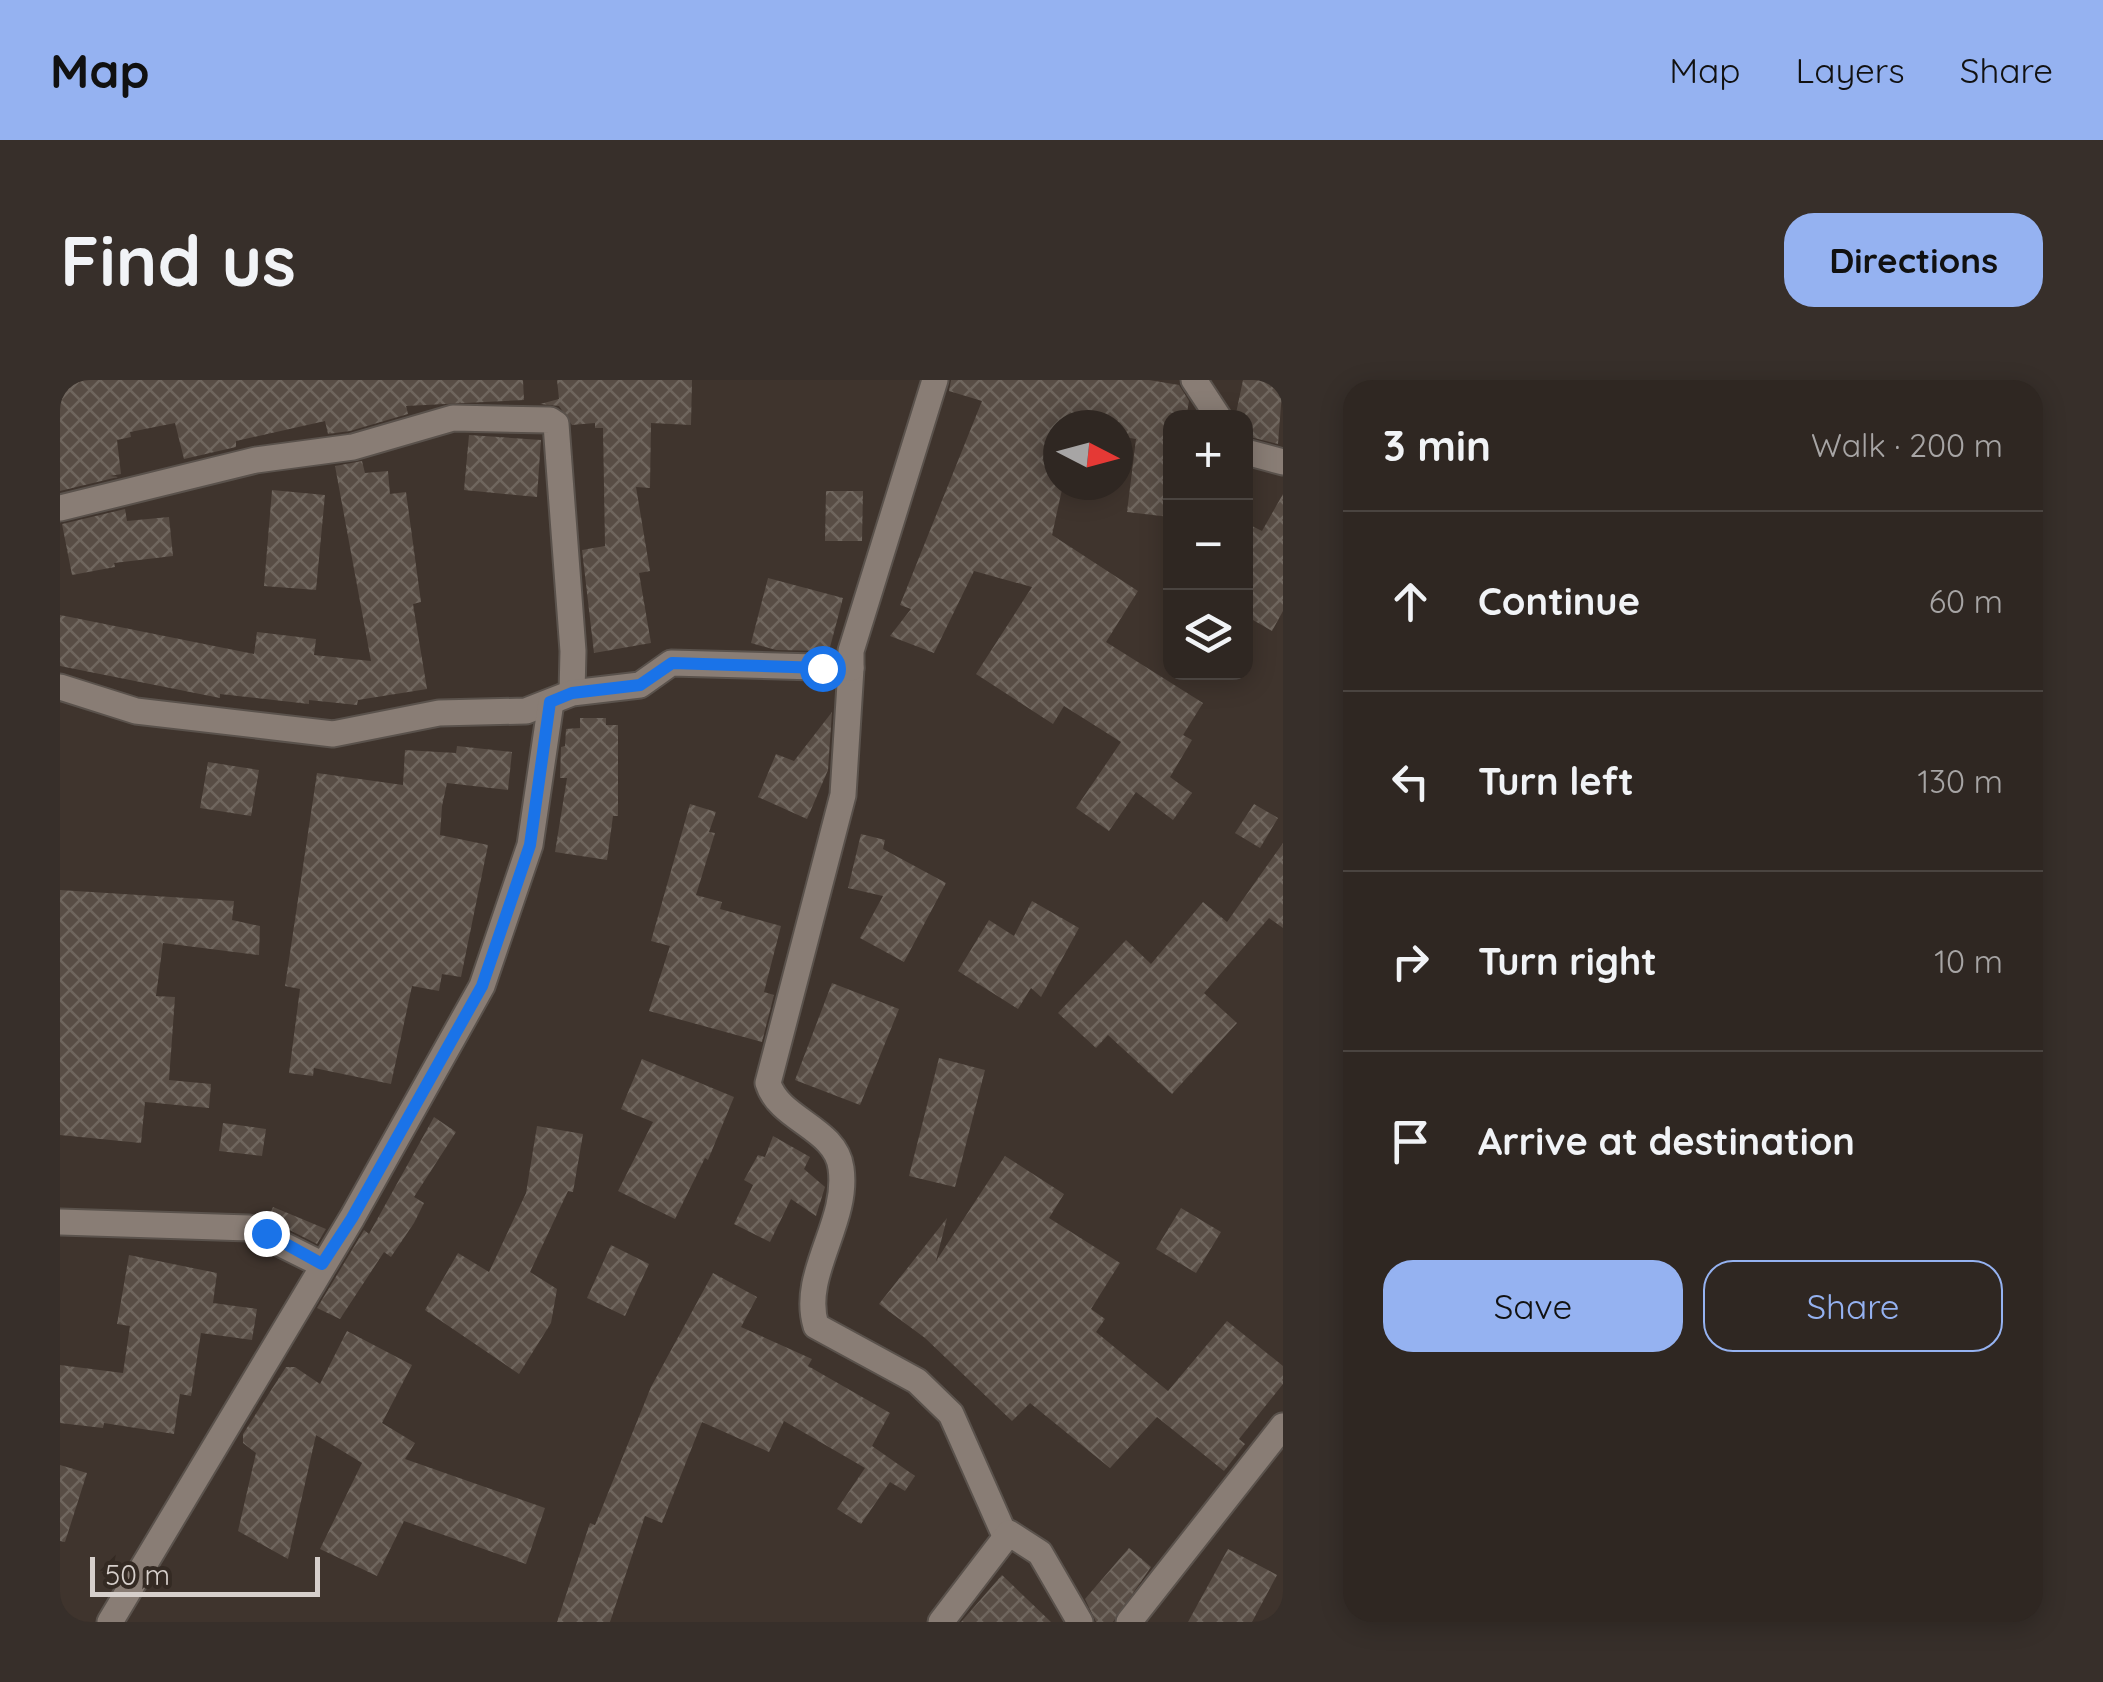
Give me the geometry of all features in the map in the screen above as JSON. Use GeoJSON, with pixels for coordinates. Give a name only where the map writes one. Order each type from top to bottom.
{"type":"FeatureCollection","features":[{"type":"Feature","properties":{"kind":"street"},"geometry":{"type":"LineString","coordinates":[[935,380],[851,651],[842,795],[769,1063],[768,1083],[773,1100],[837,1153],[841,1168],[841,1210],[810,1306],[816,1326],[917,1381],[951,1414],[1006,1538]]}},
{"type":"Feature","properties":{"kind":"street"},"geometry":{"type":"LineString","coordinates":[[1194,380],[1214,410]]}},
{"type":"Feature","properties":{"kind":"street"},"geometry":{"type":"LineString","coordinates":[[60,508],[256,460],[353,447],[452,418],[550,420],[556,424],[559,507],[573,651],[530,845],[482,986],[352,1218],[110,1622]]}},
{"type":"Feature","properties":{"kind":"street"},"geometry":{"type":"LineString","coordinates":[[1253,454],[1283,462]]}},
{"type":"Feature","properties":{"kind":"street"},"geometry":{"type":"LineString","coordinates":[[60,687],[136,711],[314,734],[440,713],[526,711],[561,698],[640,685],[672,663],[851,668]]}},
{"type":"Feature","properties":{"kind":"street"},"geometry":{"type":"LineString","coordinates":[[60,1222],[249,1228],[322,1264]]}},
{"type":"Feature","properties":{"kind":"street"},"geometry":{"type":"LineString","coordinates":[[1130,1622],[1283,1426]]}},
{"type":"Feature","properties":{"kind":"street"},"geometry":{"type":"LineString","coordinates":[[941,1622],[1008,1533],[1020,1536],[1040,1552],[1080,1622]]}},
{"type":"Feature","properties":{"kind":"building"},"geometry":{"type":"Polygon","coordinates":[[[60,380],[523,380],[524,400],[406,406],[408,414],[350,431],[328,434],[325,421],[236,441],[236,447],[184,459],[175,423],[130,432],[131,437],[117,440],[121,474],[110,476],[118,477],[60,491],[60,380]]]}},
{"type":"Feature","properties":{"kind":"building"},"geometry":{"type":"Polygon","coordinates":[[[557,380],[692,380],[691,425],[651,423],[650,488],[636,487],[650,571],[639,573],[651,643],[594,653],[582,550],[605,546],[603,428],[595,428],[595,423],[572,425],[559,406],[540,404],[559,399],[557,380]]]}},
{"type":"Feature","properties":{"kind":"building"},"geometry":{"type":"Polygon","coordinates":[[[951,380],[1149,380],[1179,385],[1189,401],[1187,410],[1163,410],[1163,516],[1127,512],[1128,500],[1133,500],[1133,410],[1043,410],[1043,500],[1060,500],[1052,535],[1138,591],[1106,642],[1203,703],[1183,735],[1192,740],[1170,777],[1192,793],[1173,820],[1136,792],[1109,831],[1076,808],[1121,742],[1064,706],[1053,724],[976,674],[1032,587],[974,571],[934,653],[890,636],[911,609],[900,605],[982,401],[949,391],[951,380]]]}},
{"type":"Feature","properties":{"kind":"building"},"geometry":{"type":"Polygon","coordinates":[[[1243,380],[1283,380],[1278,444],[1253,438],[1253,410],[1237,410],[1243,380]]]}},
{"type":"Feature","properties":{"kind":"building"},"geometry":{"type":"Polygon","coordinates":[[[469,435],[541,440],[537,497],[464,490],[469,435]]]}},
{"type":"Feature","properties":{"kind":"building"},"geometry":{"type":"Polygon","coordinates":[[[362,461],[365,473],[388,471],[390,494],[406,492],[421,602],[413,604],[427,689],[358,700],[357,705],[309,700],[309,704],[220,694],[220,698],[60,666],[60,615],[254,654],[257,632],[316,639],[314,655],[371,661],[335,466],[362,461]]]}},
{"type":"Feature","properties":{"kind":"building"},"geometry":{"type":"Polygon","coordinates":[[[272,490],[325,495],[316,590],[264,586],[272,490]]]}},
{"type":"Feature","properties":{"kind":"building"},"geometry":{"type":"Polygon","coordinates":[[[826,491],[863,491],[862,541],[825,541],[826,491]]]}},
{"type":"Feature","properties":{"kind":"building"},"geometry":{"type":"Polygon","coordinates":[[[1283,494],[1283,611],[1272,631],[1253,620],[1253,526],[1262,531],[1283,494]]]}},
{"type":"Feature","properties":{"kind":"building"},"geometry":{"type":"Polygon","coordinates":[[[125,509],[127,521],[169,517],[173,556],[114,563],[115,567],[72,575],[62,524],[125,509]]]}},
{"type":"Feature","properties":{"kind":"building"},"geometry":{"type":"Polygon","coordinates":[[[768,578],[843,598],[829,651],[776,650],[751,643],[768,578]]]}},
{"type":"Feature","properties":{"kind":"building"},"geometry":{"type":"Polygon","coordinates":[[[832,712],[828,770],[807,819],[758,797],[776,754],[794,761],[832,712]]]}},
{"type":"Feature","properties":{"kind":"building"},"geometry":{"type":"Polygon","coordinates":[[[580,718],[606,718],[606,725],[618,725],[618,816],[613,816],[607,860],[555,852],[567,778],[560,778],[561,747],[565,746],[566,729],[580,728],[580,718]]]}},
{"type":"Feature","properties":{"kind":"building"},"geometry":{"type":"Polygon","coordinates":[[[457,746],[512,752],[508,790],[447,783],[440,835],[488,845],[461,977],[442,974],[439,991],[412,986],[391,1084],[314,1068],[313,1076],[289,1073],[300,989],[285,986],[317,773],[403,785],[405,750],[456,753],[457,746]]]}},
{"type":"Feature","properties":{"kind":"building"},"geometry":{"type":"Polygon","coordinates":[[[208,762],[259,770],[251,816],[200,808],[208,762]]]}},
{"type":"Feature","properties":{"kind":"building"},"geometry":{"type":"Polygon","coordinates":[[[690,804],[716,812],[709,832],[715,833],[696,895],[722,902],[720,909],[781,926],[764,992],[774,995],[762,1042],[649,1011],[670,946],[651,941],[690,804]]]}},
{"type":"Feature","properties":{"kind":"building"},"geometry":{"type":"Polygon","coordinates":[[[1254,804],[1278,818],[1260,848],[1235,833],[1254,804]]]}},
{"type":"Feature","properties":{"kind":"building"},"geometry":{"type":"Polygon","coordinates":[[[861,834],[885,840],[883,849],[946,883],[904,962],[860,938],[883,896],[848,888],[861,834]]]}},
{"type":"Feature","properties":{"kind":"building"},"geometry":{"type":"Polygon","coordinates":[[[1283,843],[1283,928],[1269,918],[1204,993],[1237,1023],[1172,1094],[1108,1035],[1096,1048],[1058,1013],[1126,940],[1151,964],[1203,902],[1227,922],[1283,843]]]}},
{"type":"Feature","properties":{"kind":"building"},"geometry":{"type":"Polygon","coordinates":[[[60,890],[234,901],[232,920],[260,926],[259,955],[163,943],[156,996],[175,997],[169,1080],[211,1084],[209,1108],[145,1102],[141,1143],[60,1135],[60,890]]]}},
{"type":"Feature","properties":{"kind":"building"},"geometry":{"type":"Polygon","coordinates":[[[1032,901],[1079,928],[1041,997],[1031,988],[1018,1009],[958,971],[989,920],[1014,936],[1032,901]]]}},
{"type":"Feature","properties":{"kind":"building"},"geometry":{"type":"Polygon","coordinates":[[[832,983],[899,1009],[860,1105],[795,1080],[832,983]]]}},
{"type":"Feature","properties":{"kind":"building"},"geometry":{"type":"Polygon","coordinates":[[[939,1058],[985,1070],[955,1187],[909,1176],[939,1058]]]}},
{"type":"Feature","properties":{"kind":"building"},"geometry":{"type":"Polygon","coordinates":[[[642,1059],[734,1097],[708,1160],[705,1158],[675,1219],[618,1191],[653,1122],[621,1109],[642,1059]]]}},
{"type":"Feature","properties":{"kind":"building"},"geometry":{"type":"Polygon","coordinates":[[[434,1117],[456,1132],[414,1197],[424,1203],[414,1223],[391,1257],[384,1252],[340,1319],[317,1308],[364,1230],[369,1234],[434,1117]]]}},
{"type":"Feature","properties":{"kind":"building"},"geometry":{"type":"Polygon","coordinates":[[[223,1123],[266,1129],[262,1156],[219,1151],[223,1123]]]}},
{"type":"Feature","properties":{"kind":"building"},"geometry":{"type":"Polygon","coordinates":[[[537,1126],[583,1134],[573,1192],[568,1191],[530,1272],[557,1289],[551,1323],[519,1374],[425,1310],[458,1253],[489,1272],[526,1193],[537,1126]]]}},
{"type":"Feature","properties":{"kind":"building"},"geometry":{"type":"Polygon","coordinates":[[[773,1136],[810,1157],[804,1169],[825,1187],[816,1216],[791,1199],[770,1242],[734,1224],[753,1185],[744,1180],[758,1155],[765,1157],[773,1136]]]}},
{"type":"Feature","properties":{"kind":"building"},"geometry":{"type":"Polygon","coordinates":[[[1005,1156],[1064,1194],[1049,1218],[1120,1263],[1091,1309],[1105,1319],[1096,1332],[1168,1391],[1227,1321],[1283,1366],[1283,1384],[1239,1439],[1245,1444],[1224,1471],[1157,1417],[1110,1468],[1030,1403],[1012,1421],[925,1338],[879,1304],[947,1218],[936,1261],[1005,1156]]]}},
{"type":"Feature","properties":{"kind":"building"},"geometry":{"type":"Polygon","coordinates":[[[273,1207],[326,1229],[317,1244],[268,1219],[273,1207]]]}},
{"type":"Feature","properties":{"kind":"building"},"geometry":{"type":"Polygon","coordinates":[[[1181,1208],[1221,1232],[1196,1273],[1156,1249],[1181,1208]]]}},
{"type":"Feature","properties":{"kind":"building"},"geometry":{"type":"Polygon","coordinates":[[[611,1245],[649,1264],[625,1316],[587,1298],[611,1245]]]}},
{"type":"Feature","properties":{"kind":"building"},"geometry":{"type":"Polygon","coordinates":[[[129,1255],[217,1273],[213,1303],[257,1309],[252,1340],[201,1333],[191,1396],[180,1394],[174,1434],[104,1423],[103,1428],[60,1423],[60,1365],[123,1373],[130,1326],[117,1324],[129,1255]]]}},
{"type":"Feature","properties":{"kind":"building"},"geometry":{"type":"Polygon","coordinates":[[[713,1273],[757,1297],[741,1327],[812,1359],[808,1366],[890,1413],[872,1446],[915,1476],[905,1491],[890,1482],[861,1524],[837,1509],[865,1468],[784,1421],[769,1452],[702,1422],[662,1523],[645,1516],[610,1622],[557,1622],[590,1523],[595,1525],[651,1387],[713,1273]]]}},
{"type":"Feature","properties":{"kind":"building"},"geometry":{"type":"Polygon","coordinates":[[[347,1331],[412,1365],[382,1423],[415,1443],[405,1459],[545,1508],[526,1564],[404,1521],[377,1576],[320,1549],[362,1463],[316,1435],[288,1559],[238,1531],[256,1453],[243,1443],[243,1434],[286,1367],[295,1367],[320,1384],[347,1331]]]}},
{"type":"Feature","properties":{"kind":"building"},"geometry":{"type":"Polygon","coordinates":[[[60,1465],[87,1473],[65,1542],[60,1541],[60,1465]]]}},
{"type":"Feature","properties":{"kind":"building"},"geometry":{"type":"Polygon","coordinates":[[[1129,1548],[1151,1567],[1113,1622],[1096,1622],[1085,1599],[1129,1548]]]}},
{"type":"Feature","properties":{"kind":"building"},"geometry":{"type":"Polygon","coordinates":[[[1228,1549],[1277,1575],[1252,1622],[1188,1622],[1228,1549]]]}},
{"type":"Feature","properties":{"kind":"building"},"geometry":{"type":"Polygon","coordinates":[[[1002,1575],[1051,1622],[961,1622],[1002,1575]]]}},
{"type":"Feature","properties":{"kind":"route"},"geometry":{"type":"LineString","coordinates":[[266,1233],[322,1264],[352,1218],[482,986],[530,845],[550,702],[572,693],[640,685],[672,663],[822,668]]}}]}
